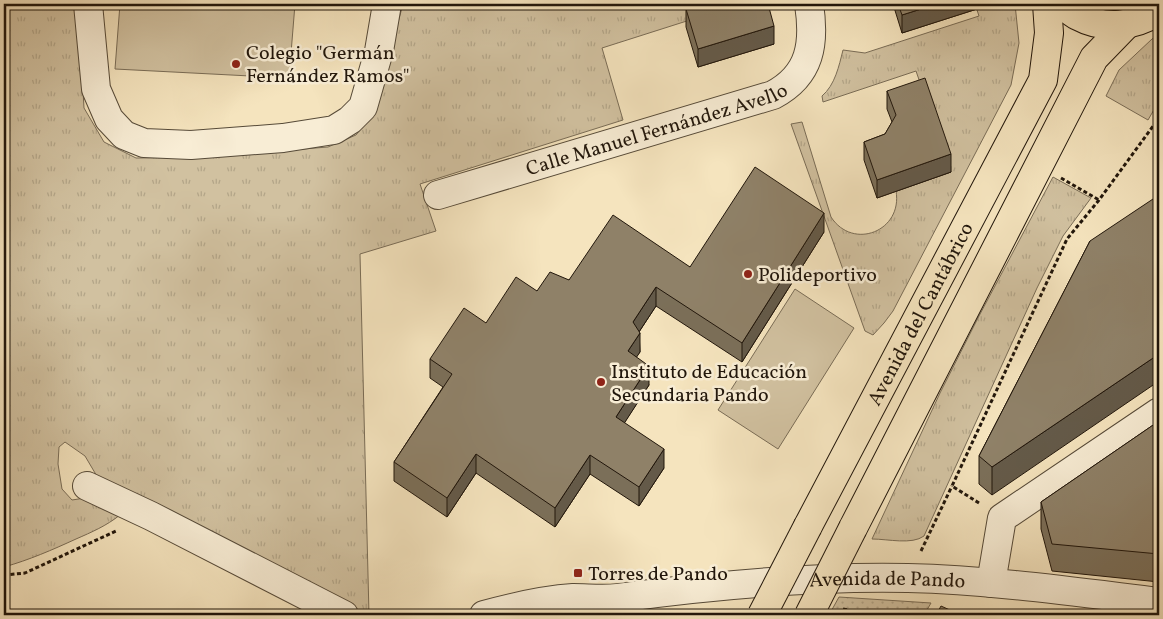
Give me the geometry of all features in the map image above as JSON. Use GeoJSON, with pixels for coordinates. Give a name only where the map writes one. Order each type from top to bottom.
{"type":"FeatureCollection","features":[{"type":"Feature","properties":{"kind":"main road","name":"Avenida del Cantábrico"},"geometry":{"type":"LineString","coordinates":[[762,615],[1043,80],[1049,33],[1047,4]]}},
{"type":"Feature","properties":{"kind":"main road"},"geometry":{"type":"LineString","coordinates":[[1062,4],[1078,16],[1101,24],[1126,25],[1149,17],[1159,10]]}},
{"type":"Feature","properties":{"kind":"main road","name":"Avenida del Cantábrico"},"geometry":{"type":"LineString","coordinates":[[809,615],[1094,58],[1126,25]]}},
{"type":"Feature","properties":{"kind":"street"},"geometry":{"type":"LineString","coordinates":[[88,4],[96,89],[109,119],[124,135],[144,143],[191,145],[283,138],[334,130],[350,120],[363,107],[379,51],[387,4]]}},
{"type":"Feature","properties":{"kind":"street","name":"Calle Manuel Fernández Avello"},"geometry":{"type":"LineString","coordinates":[[438,195],[754,101],[777,92],[797,77],[808,54],[812,32],[809,4]]}},
{"type":"Feature","properties":{"kind":"street"},"geometry":{"type":"LineString","coordinates":[[991,584],[1002,518],[1159,412]]}},
{"type":"Feature","properties":{"kind":"street"},"geometry":{"type":"LineString","coordinates":[[87,486],[151,516],[344,615]]}},
{"type":"Feature","properties":{"kind":"street","name":"Avenida de Pando"},"geometry":{"type":"LineString","coordinates":[[484,615],[514,607],[572,598],[616,598],[667,590],[804,579],[908,578],[991,584],[1159,602]]}},
{"type":"Feature","properties":{"kind":"street","name":"Avenida de Pando"},"geometry":{"type":"LineString","coordinates":[[567,615],[616,598]]}},
{"type":"Feature","properties":{"kind":"path"},"geometry":{"type":"LineString","coordinates":[[908,578],[1067,239],[1099,200],[1159,118]]}},
{"type":"Feature","properties":{"kind":"path"},"geometry":{"type":"LineString","coordinates":[[1062,178],[1099,200]]}},
{"type":"Feature","properties":{"kind":"path"},"geometry":{"type":"LineString","coordinates":[[952,486],[1002,518]]}},
{"type":"Feature","properties":{"kind":"path"},"geometry":{"type":"LineString","coordinates":[[4,575],[24,573],[151,516]]}},
{"type":"Feature","properties":{"kind":"green space"},"geometry":{"type":"Polygon","coordinates":[[[4,4],[78,4],[84,108],[104,142],[136,158],[203,157],[328,147],[356,135],[374,112],[403,4],[720,4],[715,12],[602,48],[623,120],[420,184],[436,231],[360,254],[369,615],[363,615],[98,478],[85,456],[65,442],[59,447],[58,464],[62,489],[72,500],[85,498],[120,515],[88,534],[4,567],[4,4]]]}},
{"type":"Feature","properties":{"kind":"green space"},"geometry":{"type":"Polygon","coordinates":[[[120,4],[295,4],[289,78],[115,69],[120,4]]]}},
{"type":"Feature","properties":{"kind":"green space"},"geometry":{"type":"Polygon","coordinates":[[[975,4],[1015,4],[1019,43],[1011,85],[893,311],[873,335],[865,331],[791,124],[802,122],[831,217],[840,227],[851,233],[863,234],[874,232],[884,226],[892,217],[896,205],[896,191],[951,172],[916,71],[823,102],[822,96],[833,81],[843,50],[865,53],[979,16],[975,4]]]}},
{"type":"Feature","properties":{"kind":"green space"},"geometry":{"type":"Polygon","coordinates":[[[1159,35],[1159,101],[1148,120],[1106,96],[1119,70],[1152,39],[1159,35]]]}},
{"type":"Feature","properties":{"kind":"green space"},"geometry":{"type":"Polygon","coordinates":[[[1053,177],[1091,198],[1063,236],[1037,288],[924,536],[919,539],[906,541],[872,539],[940,393],[1053,177]]]}},
{"type":"Feature","properties":{"kind":"green space"},"geometry":{"type":"Polygon","coordinates":[[[795,289],[854,328],[778,449],[718,410],[795,289]]]}},
{"type":"Feature","properties":{"kind":"green space"},"geometry":{"type":"Polygon","coordinates":[[[839,597],[931,603],[924,615],[829,615],[839,597]]]}},
{"type":"Feature","properties":{"kind":"building"},"geometry":{"type":"Polygon","coordinates":[[[705,4],[768,4],[774,26],[698,49],[686,9],[705,4]]]}},
{"type":"Feature","properties":{"kind":"building"},"geometry":{"type":"Polygon","coordinates":[[[898,4],[937,4],[902,15],[898,4]]]}},
{"type":"Feature","properties":{"kind":"building"},"geometry":{"type":"Polygon","coordinates":[[[925,78],[951,154],[877,180],[864,142],[885,134],[896,115],[887,91],[925,78]]]}},
{"type":"Feature","properties":{"kind":"building"},"geometry":{"type":"Polygon","coordinates":[[[755,167],[824,213],[742,343],[656,287],[633,322],[640,333],[628,351],[649,366],[616,417],[664,449],[639,487],[590,455],[555,508],[476,454],[447,498],[394,462],[452,374],[430,359],[464,308],[486,323],[516,277],[537,291],[550,272],[569,280],[613,215],[690,267],[755,167]]]}},
{"type":"Feature","properties":{"kind":"building"},"geometry":{"type":"Polygon","coordinates":[[[1159,195],[1159,354],[992,467],[979,456],[1090,241],[1159,195]]]}},
{"type":"Feature","properties":{"kind":"building"},"geometry":{"type":"Polygon","coordinates":[[[1159,421],[1159,554],[1052,544],[1041,502],[1159,421]]]}},
{"type":"Feature","properties":{"kind":"building"},"geometry":{"type":"Polygon","coordinates":[[[941,606],[961,615],[936,615],[941,606]]]}},
{"type":"Feature","properties":{"kind":"building"},"geometry":{"type":"Polygon","coordinates":[[[1052,611],[1055,615],[1047,615],[1052,611]]]}},
{"type":"Feature","properties":{"kind":"place","name":"Colegio \"Germán Fernández Ramos\""},"geometry":{"type":"Point","coordinates":[236,64]}},
{"type":"Feature","properties":{"kind":"place","name":"Polideportivo"},"geometry":{"type":"Point","coordinates":[748,274]}},
{"type":"Feature","properties":{"kind":"place","name":"Instituto de Educación Secundaria Pando"},"geometry":{"type":"Point","coordinates":[601,382]}},
{"type":"Feature","properties":{"kind":"place","name":"Torres de Pando"},"geometry":{"type":"Point","coordinates":[578,573]}}]}
